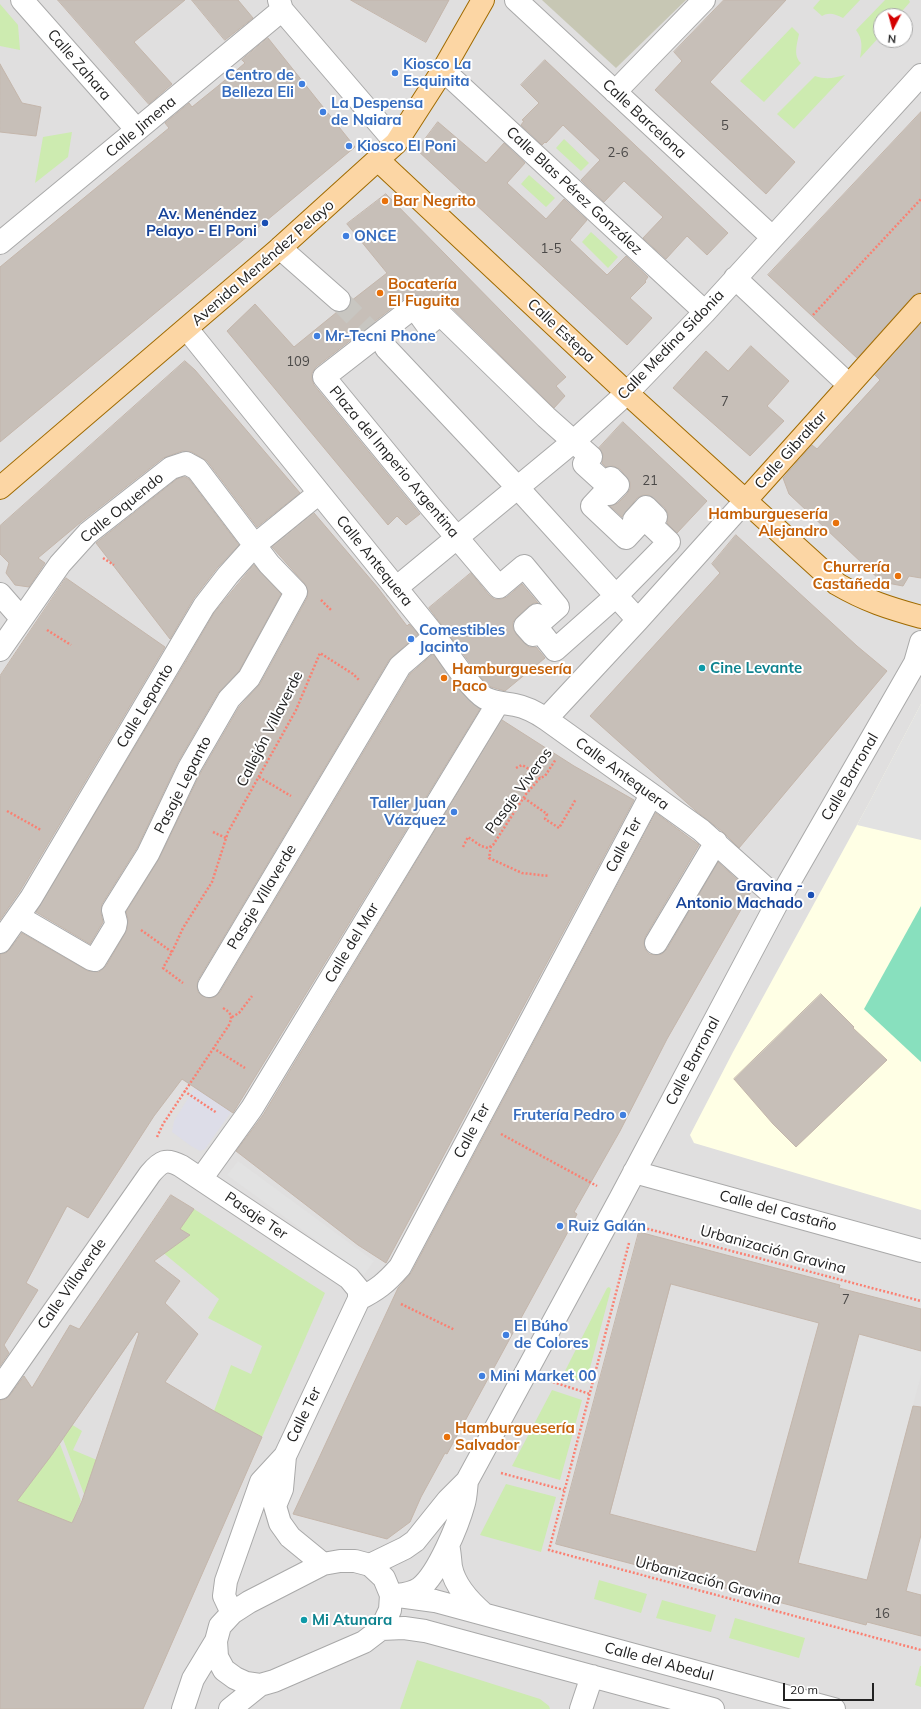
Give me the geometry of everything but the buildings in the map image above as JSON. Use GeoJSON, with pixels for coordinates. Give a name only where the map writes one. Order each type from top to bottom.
{"type":"FeatureCollection","features":[{"type":"Feature","properties":{"kind":"main road","name":"Avenida Menéndez Pelayo"},"geometry":{"type":"LineString","coordinates":[[0,488],[280,248],[396,143],[444,70],[483,0]]}},
{"type":"Feature","properties":{"kind":"main road","name":"Calle Estepa"},"geometry":{"type":"LineString","coordinates":[[378,160],[627,393],[837,584],[860,597],[882,606],[921,617]]}},
{"type":"Feature","properties":{"kind":"main road","name":"Calle Gibraltar"},"geometry":{"type":"LineString","coordinates":[[746,500],[921,305]]}},
{"type":"Feature","properties":{"kind":"street","name":"Calle Zahara"},"geometry":{"type":"LineString","coordinates":[[22,0],[136,130]]}},
{"type":"Feature","properties":{"kind":"street","name":"Calle Barcelona"},"geometry":{"type":"LineString","coordinates":[[516,0],[772,237]]}},
{"type":"Feature","properties":{"kind":"street"},"geometry":{"type":"LineString","coordinates":[[615,92],[704,0]]}},
{"type":"Feature","properties":{"kind":"street","name":"Calle Jimena"},"geometry":{"type":"LineString","coordinates":[[0,243],[136,130],[280,5]]}},
{"type":"Feature","properties":{"kind":"street"},"geometry":{"type":"LineString","coordinates":[[280,5],[396,143]]}},
{"type":"Feature","properties":{"kind":"street","name":"Calle Blas Pérez González"},"geometry":{"type":"LineString","coordinates":[[444,70],[705,312]]}},
{"type":"Feature","properties":{"kind":"street","name":"Calle Medina Sidonia"},"geometry":{"type":"LineString","coordinates":[[396,588],[574,441],[627,393],[705,312],[921,75]]}},
{"type":"Feature","properties":{"kind":"street"},"geometry":{"type":"LineString","coordinates":[[280,248],[338,300]]}},
{"type":"Feature","properties":{"kind":"street"},"geometry":{"type":"LineString","coordinates":[[735,278],[849,385]]}},
{"type":"Feature","properties":{"kind":"street","name":"Plaza del Imperio Argentina"},"geometry":{"type":"LineString","coordinates":[[414,307],[427,325],[440,314],[591,457],[584,464],[606,484],[611,478],[618,485],[609,494],[606,491],[592,506],[626,538],[638,525],[634,520],[646,507],[656,517],[650,524],[669,542],[616,596],[555,650],[539,630],[533,635],[525,626],[537,615],[542,621],[558,607],[524,566],[499,586],[458,537],[430,506],[324,378],[414,307]]}},
{"type":"Feature","properties":{"kind":"street","name":"Calle Antequera"},"geometry":{"type":"LineString","coordinates":[[187,329],[435,636],[473,686],[485,697],[498,703],[516,705],[537,713],[546,719],[701,830],[779,900]]}},
{"type":"Feature","properties":{"kind":"street"},"geometry":{"type":"LineString","coordinates":[[386,348],[518,488],[638,620]]}},
{"type":"Feature","properties":{"kind":"street","name":"Calle Oquendo"},"geometry":{"type":"LineString","coordinates":[[0,650],[60,564],[88,533],[171,468],[186,463],[197,469],[255,545]]}},
{"type":"Feature","properties":{"kind":"street","name":"Calle Lepanto"},"geometry":{"type":"LineString","coordinates":[[0,942],[19,917],[64,843],[204,606],[228,575],[255,545],[319,493]]}},
{"type":"Feature","properties":{"kind":"street","name":"Calle Gibraltar"},"geometry":{"type":"LineString","coordinates":[[546,719],[746,500]]}},
{"type":"Feature","properties":{"kind":"street","name":"Pasaje Lepanto"},"geometry":{"type":"LineString","coordinates":[[113,910],[148,854],[189,768],[229,699],[249,678],[296,592],[274,570],[255,545]]}},
{"type":"Feature","properties":{"kind":"street"},"geometry":{"type":"LineString","coordinates":[[0,594],[21,618]]}},
{"type":"Feature","properties":{"kind":"street","name":"Pasaje Villaverde"},"geometry":{"type":"LineString","coordinates":[[208,991],[400,666],[435,636]]}},
{"type":"Feature","properties":{"kind":"street","name":"Calle Barronal"},"geometry":{"type":"LineString","coordinates":[[370,1565],[405,1548],[415,1541],[448,1500],[467,1481],[620,1199],[779,900],[915,663],[921,642]]}},
{"type":"Feature","properties":{"kind":"street","name":"Calle del Mar"},"geometry":{"type":"LineString","coordinates":[[201,1179],[238,1128],[267,1083],[498,703]]}},
{"type":"Feature","properties":{"kind":"street","name":"Calle Ter"},"geometry":{"type":"LineString","coordinates":[[232,1612],[224,1596],[226,1581],[261,1482],[285,1456],[359,1299],[380,1288],[400,1268],[477,1120],[651,795]]}},
{"type":"Feature","properties":{"kind":"street"},"geometry":{"type":"LineString","coordinates":[[656,943],[716,842]]}},
{"type":"Feature","properties":{"kind":"street"},"geometry":{"type":"LineString","coordinates":[[19,917],[95,960],[115,926],[116,922],[113,910]]}},
{"type":"Feature","properties":{"kind":"street","name":"Pasaje Ter"},"geometry":{"type":"LineString","coordinates":[[165,1161],[174,1162],[201,1179],[348,1278],[359,1290],[359,1299]]}},
{"type":"Feature","properties":{"kind":"street","name":"Calle Villaverde"},"geometry":{"type":"LineString","coordinates":[[0,1388],[145,1182],[156,1167],[165,1161]]}},
{"type":"Feature","properties":{"kind":"street","name":"Calle del Castaño"},"geometry":{"type":"LineString","coordinates":[[634,1172],[921,1251]]}},
{"type":"Feature","properties":{"kind":"street","name":"Calle Ter"},"geometry":{"type":"LineString","coordinates":[[285,1456],[282,1489],[275,1506],[280,1523],[290,1537],[323,1564]]}},
{"type":"Feature","properties":{"kind":"street","name":"Calle Barronal"},"geometry":{"type":"LineString","coordinates":[[391,1595],[413,1593],[421,1587],[430,1576],[448,1545],[465,1502],[467,1481]]}},
{"type":"Feature","properties":{"kind":"street"},"geometry":{"type":"LineString","coordinates":[[448,1545],[452,1569],[460,1588],[471,1603],[485,1614]]}},
{"type":"Feature","properties":{"kind":"street"},"geometry":{"type":"LineString","coordinates":[[183,1709],[193,1679],[216,1641],[220,1626],[232,1612],[323,1564],[355,1561],[370,1565],[384,1578],[391,1595],[390,1610],[381,1629],[364,1642],[274,1681],[260,1685],[230,1709]]}},
{"type":"Feature","properties":{"kind":"street","name":"Calle del Abedul"},"geometry":{"type":"LineString","coordinates":[[391,1595],[432,1600],[834,1709]]}},
{"type":"Feature","properties":{"kind":"street","name":"Calle del Abedul"},"geometry":{"type":"LineString","coordinates":[[381,1629],[404,1628],[425,1631],[713,1709]]}},
{"type":"Feature","properties":{"kind":"street"},"geometry":{"type":"LineString","coordinates":[[216,1641],[217,1658],[224,1670],[235,1678],[246,1683],[260,1685]]}},
{"type":"Feature","properties":{"kind":"street"},"geometry":{"type":"LineString","coordinates":[[581,1709],[592,1676]]}},
{"type":"Feature","properties":{"kind":"path"},"geometry":{"type":"LineString","coordinates":[[795,334],[921,198]]}},
{"type":"Feature","properties":{"kind":"path","name":"Callejón Villaverde"},"geometry":{"type":"LineString","coordinates":[[208,991],[193,991],[163,968],[183,928],[212,882],[226,838],[296,710],[320,653],[353,674],[360,682],[383,695]]}},
{"type":"Feature","properties":{"kind":"path","name":"Pasaje Viveros"},"geometry":{"type":"LineString","coordinates":[[463,847],[468,837],[481,846],[488,848],[491,846],[512,818],[524,798],[540,778],[548,773],[570,736]]}},
{"type":"Feature","properties":{"kind":"path"},"geometry":{"type":"LineString","coordinates":[[516,768],[522,765],[536,773],[540,778]]}},
{"type":"Feature","properties":{"kind":"path"},"geometry":{"type":"LineString","coordinates":[[259,777],[314,810]]}},
{"type":"Feature","properties":{"kind":"path"},"geometry":{"type":"LineString","coordinates":[[524,798],[547,814],[545,819],[559,828],[576,799]]}},
{"type":"Feature","properties":{"kind":"path"},"geometry":{"type":"LineString","coordinates":[[7,811],[64,843]]}},
{"type":"Feature","properties":{"kind":"path"},"geometry":{"type":"LineString","coordinates":[[213,832],[226,838]]}},
{"type":"Feature","properties":{"kind":"path"},"geometry":{"type":"LineString","coordinates":[[491,846],[489,858],[508,868],[522,873],[549,876]]}},
{"type":"Feature","properties":{"kind":"path"},"geometry":{"type":"LineString","coordinates":[[113,910],[172,952]]}},
{"type":"Feature","properties":{"kind":"path"},"geometry":{"type":"LineString","coordinates":[[208,991],[232,1017]]}},
{"type":"Feature","properties":{"kind":"path"},"geometry":{"type":"LineString","coordinates":[[165,1161],[156,1140],[158,1131],[229,1024],[232,1017],[239,1013],[252,996]]}},
{"type":"Feature","properties":{"kind":"path"},"geometry":{"type":"LineString","coordinates":[[213,1048],[267,1083]]}},
{"type":"Feature","properties":{"kind":"path"},"geometry":{"type":"LineString","coordinates":[[184,1091],[238,1128]]}},
{"type":"Feature","properties":{"kind":"path"},"geometry":{"type":"LineString","coordinates":[[477,1120],[620,1199]]}},
{"type":"Feature","properties":{"kind":"path","name":"Urbanización Gravina"},"geometry":{"type":"LineString","coordinates":[[634,1231],[636,1226],[921,1301]]}},
{"type":"Feature","properties":{"kind":"path","name":"Urbanización Gravina"},"geometry":{"type":"LineString","coordinates":[[621,1256],[632,1237]]}},
{"type":"Feature","properties":{"kind":"path","name":"Urbanización Gravina"},"geometry":{"type":"LineString","coordinates":[[629,1242],[549,1550],[921,1650]]}},
{"type":"Feature","properties":{"kind":"path"},"geometry":{"type":"LineString","coordinates":[[380,1288],[401,1304],[455,1330]]}},
{"type":"Feature","properties":{"kind":"path"},"geometry":{"type":"LineString","coordinates":[[550,1389],[557,1375]]}},
{"type":"Feature","properties":{"kind":"path"},"geometry":{"type":"LineString","coordinates":[[553,1382],[590,1394]]}},
{"type":"Feature","properties":{"kind":"path"},"geometry":{"type":"LineString","coordinates":[[498,1479],[505,1466]]}},
{"type":"Feature","properties":{"kind":"path"},"geometry":{"type":"LineString","coordinates":[[502,1473],[564,1490]]}},
{"type":"Feature","properties":{"kind":"shaded area"},"geometry":{"type":"Polygon","coordinates":[[[0,0],[921,0],[921,1709],[0,1709],[0,0]]]}},
{"type":"Feature","properties":{"kind":"shaded area"},"geometry":{"type":"Polygon","coordinates":[[[542,0],[686,0],[616,68],[542,0]]]}},
{"type":"Feature","properties":{"kind":"shaded area"},"geometry":{"type":"Polygon","coordinates":[[[921,704],[921,1210],[694,1143],[690,1135],[733,1052],[869,803],[921,704]]]}},
{"type":"Feature","properties":{"kind":"shaded area"},"geometry":{"type":"Polygon","coordinates":[[[921,704],[921,840],[857,825],[869,803],[921,704]]]}},
{"type":"Feature","properties":{"kind":"shaded area"},"geometry":{"type":"Polygon","coordinates":[[[195,1087],[231,1112],[205,1149],[200,1151],[172,1132],[174,1121],[195,1087]]]}},
{"type":"Feature","properties":{"kind":"shaded area"},"geometry":{"type":"Polygon","coordinates":[[[238,1161],[374,1261],[364,1275],[227,1175],[238,1161]]]}},
{"type":"Feature","properties":{"kind":"shaded area"},"geometry":{"type":"Polygon","coordinates":[[[859,1334],[921,1351],[921,1375],[867,1580],[798,1563],[859,1334]]]}},
{"type":"Feature","properties":{"kind":"green space"},"geometry":{"type":"Polygon","coordinates":[[[820,0],[860,0],[843,18],[832,14],[822,16],[813,8],[820,0]]]}},
{"type":"Feature","properties":{"kind":"green space"},"geometry":{"type":"Polygon","coordinates":[[[885,0],[909,0],[910,2],[905,8],[877,8],[885,0]]]}},
{"type":"Feature","properties":{"kind":"green space"},"geometry":{"type":"Polygon","coordinates":[[[0,4],[18,25],[20,50],[0,46],[0,4]]]}},
{"type":"Feature","properties":{"kind":"green space"},"geometry":{"type":"Polygon","coordinates":[[[873,12],[873,44],[860,58],[860,37],[856,30],[873,12]]]}},
{"type":"Feature","properties":{"kind":"green space"},"geometry":{"type":"Polygon","coordinates":[[[792,27],[799,34],[796,53],[801,63],[764,102],[740,81],[792,27]]]}},
{"type":"Feature","properties":{"kind":"green space"},"geometry":{"type":"Polygon","coordinates":[[[845,75],[794,129],[777,114],[815,76],[830,78],[845,75]]]}},
{"type":"Feature","properties":{"kind":"green space"},"geometry":{"type":"Polygon","coordinates":[[[72,132],[68,157],[35,183],[43,137],[72,132]]]}},
{"type":"Feature","properties":{"kind":"green space"},"geometry":{"type":"Polygon","coordinates":[[[564,139],[589,163],[581,171],[556,148],[564,139]]]}},
{"type":"Feature","properties":{"kind":"green space"},"geometry":{"type":"Polygon","coordinates":[[[529,175],[555,198],[546,207],[521,184],[529,175]]]}},
{"type":"Feature","properties":{"kind":"green space"},"geometry":{"type":"Polygon","coordinates":[[[591,232],[618,257],[608,268],[582,242],[591,232]]]}},
{"type":"Feature","properties":{"kind":"green space"},"geometry":{"type":"Polygon","coordinates":[[[921,906],[921,1062],[864,1009],[921,906]]]}},
{"type":"Feature","properties":{"kind":"green space"},"geometry":{"type":"Polygon","coordinates":[[[194,1209],[325,1293],[262,1437],[214,1411],[231,1365],[251,1374],[262,1346],[208,1318],[219,1299],[143,1236],[153,1222],[190,1235],[180,1229],[194,1209]]]}},
{"type":"Feature","properties":{"kind":"green space"},"geometry":{"type":"Polygon","coordinates":[[[609,1287],[611,1289],[586,1383],[563,1375],[607,1288],[609,1287]]]}},
{"type":"Feature","properties":{"kind":"green space"},"geometry":{"type":"Polygon","coordinates":[[[552,1390],[582,1400],[560,1480],[512,1466],[552,1390]]]}},
{"type":"Feature","properties":{"kind":"green space"},"geometry":{"type":"Polygon","coordinates":[[[71,1424],[82,1431],[73,1450],[121,1470],[107,1503],[84,1494],[63,1439],[71,1424]]]}},
{"type":"Feature","properties":{"kind":"green space"},"geometry":{"type":"Polygon","coordinates":[[[60,1444],[81,1501],[72,1523],[17,1501],[60,1444]]]}},
{"type":"Feature","properties":{"kind":"green space"},"geometry":{"type":"Polygon","coordinates":[[[506,1484],[556,1497],[541,1552],[480,1535],[506,1484]]]}},
{"type":"Feature","properties":{"kind":"green space"},"geometry":{"type":"Polygon","coordinates":[[[599,1580],[647,1594],[641,1613],[594,1599],[599,1580]]]}},
{"type":"Feature","properties":{"kind":"green space"},"geometry":{"type":"Polygon","coordinates":[[[662,1600],[716,1615],[711,1632],[656,1618],[662,1600]]]}},
{"type":"Feature","properties":{"kind":"green space"},"geometry":{"type":"Polygon","coordinates":[[[735,1618],[805,1638],[799,1658],[729,1638],[735,1618]]]}},
{"type":"Feature","properties":{"kind":"green space"},"geometry":{"type":"Polygon","coordinates":[[[417,1660],[540,1699],[549,1706],[550,1709],[400,1709],[417,1660]]]}},
{"type":"Feature","properties":{"kind":"green space"},"geometry":{"type":"Polygon","coordinates":[[[921,1666],[921,1687],[915,1685],[921,1666]]]}},
{"type":"Feature","properties":{"kind":"tunnel"},"geometry":{"type":"LineString","coordinates":[[339,300],[386,348]]}},
{"type":"Feature","properties":{"kind":"place","name":"Kiosco La Esquinita"},"geometry":{"type":"Point","coordinates":[395,73]}},
{"type":"Feature","properties":{"kind":"place","name":"Centro de Belleza Eli"},"geometry":{"type":"Point","coordinates":[302,84]}},
{"type":"Feature","properties":{"kind":"place","name":"La Despensa de Naiara"},"geometry":{"type":"Point","coordinates":[323,112]}},
{"type":"Feature","properties":{"kind":"place","name":"Kiosco El Poni"},"geometry":{"type":"Point","coordinates":[349,146]}},
{"type":"Feature","properties":{"kind":"place","name":"Bar Negrito"},"geometry":{"type":"Point","coordinates":[385,201]}},
{"type":"Feature","properties":{"kind":"place","name":"Av. Menéndez Pelayo - El Poni"},"geometry":{"type":"Point","coordinates":[265,223]}},
{"type":"Feature","properties":{"kind":"place","name":"ONCE"},"geometry":{"type":"Point","coordinates":[346,236]}},
{"type":"Feature","properties":{"kind":"place","name":"Bocatería El Fuguita"},"geometry":{"type":"Point","coordinates":[380,293]}},
{"type":"Feature","properties":{"kind":"place","name":"Mr-Tecni Phone"},"geometry":{"type":"Point","coordinates":[317,336]}},
{"type":"Feature","properties":{"kind":"place","name":"Hamburguesería Alejandro"},"geometry":{"type":"Point","coordinates":[836,523]}},
{"type":"Feature","properties":{"kind":"place","name":"Churrería Castañeda"},"geometry":{"type":"Point","coordinates":[898,576]}},
{"type":"Feature","properties":{"kind":"place","name":"Comestibles Jacinto"},"geometry":{"type":"Point","coordinates":[411,639]}},
{"type":"Feature","properties":{"kind":"place","name":"Cine Levante"},"geometry":{"type":"Point","coordinates":[702,668]}},
{"type":"Feature","properties":{"kind":"place","name":"Hamburguesería Paco"},"geometry":{"type":"Point","coordinates":[444,678]}},
{"type":"Feature","properties":{"kind":"place","name":"Taller Juan Vázquez"},"geometry":{"type":"Point","coordinates":[454,812]}},
{"type":"Feature","properties":{"kind":"place","name":"Gravina - Antonio Machado"},"geometry":{"type":"Point","coordinates":[811,895]}},
{"type":"Feature","properties":{"kind":"place","name":"Frutería Pedro"},"geometry":{"type":"Point","coordinates":[623,1115]}},
{"type":"Feature","properties":{"kind":"place","name":"Ruiz Galán"},"geometry":{"type":"Point","coordinates":[560,1226]}},
{"type":"Feature","properties":{"kind":"place","name":"El Búho de Colores"},"geometry":{"type":"Point","coordinates":[506,1335]}},
{"type":"Feature","properties":{"kind":"place","name":"Mini Market 00"},"geometry":{"type":"Point","coordinates":[482,1376]}},
{"type":"Feature","properties":{"kind":"place","name":"Hamburguesería Salvador"},"geometry":{"type":"Point","coordinates":[447,1437]}},
{"type":"Feature","properties":{"kind":"place","name":"Mi Atunara"},"geometry":{"type":"Point","coordinates":[304,1620]}}]}
